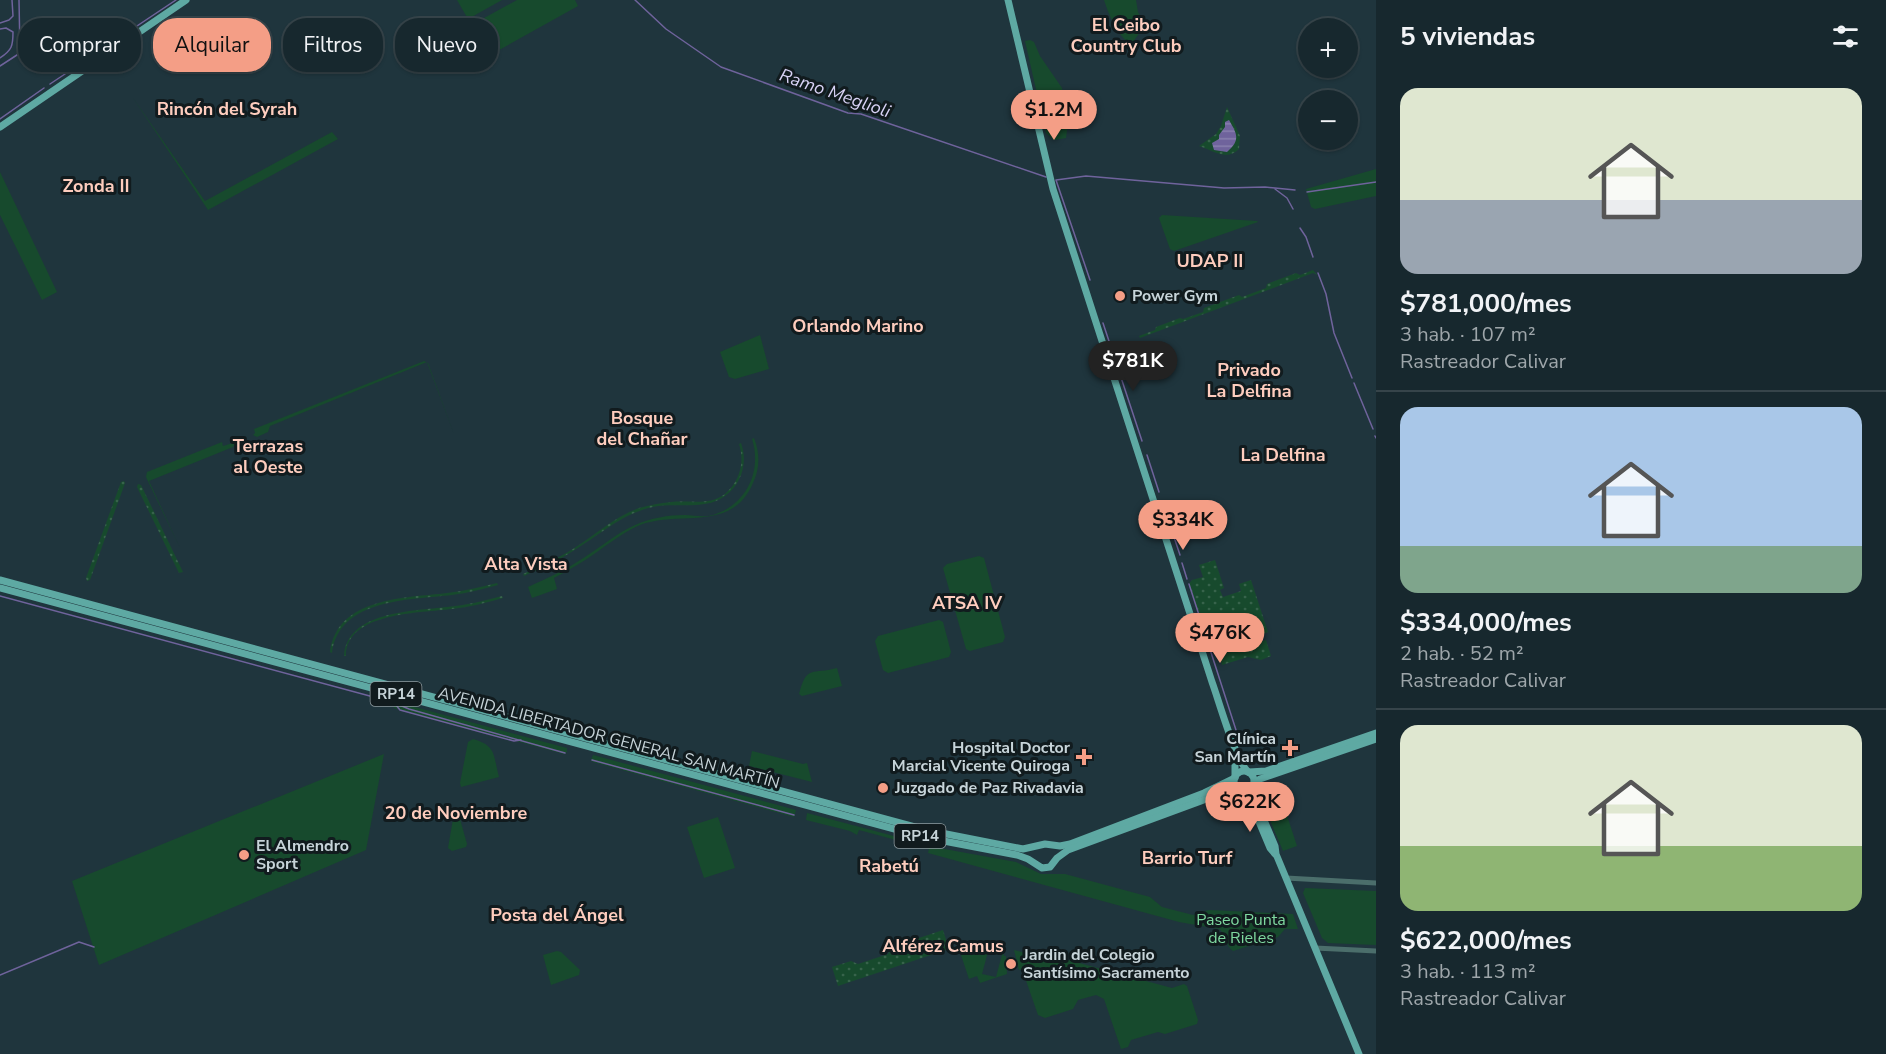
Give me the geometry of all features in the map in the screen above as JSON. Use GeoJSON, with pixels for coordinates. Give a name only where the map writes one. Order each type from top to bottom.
{"type":"FeatureCollection","features":[{"type":"Feature","properties":{"kind":"main road"},"geometry":{"type":"LineString","coordinates":[[0,127],[186,0]]}},
{"type":"Feature","properties":{"kind":"main road"},"geometry":{"type":"LineString","coordinates":[[1008,0],[1053,189],[1231,736],[1243,766],[1253,777],[1255,799],[1275,846],[1276,854],[1359,1054]]}},
{"type":"Feature","properties":{"kind":"main road","name":"AVENIDA LIBERTADOR GENERAL SAN MARTÍN"},"geometry":{"type":"LineString","coordinates":[[0,580],[215,642],[922,837],[1017,855],[1036,865]]}},
{"type":"Feature","properties":{"kind":"main road","name":"AVENIDA LIBERTADOR GENERAL SAN MARTÍN"},"geometry":{"type":"LineString","coordinates":[[0,588],[215,642],[926,830],[1023,849],[1049,845],[1060,846],[1077,841],[1204,793],[1235,777]]}},
{"type":"Feature","properties":{"kind":"main road"},"geometry":{"type":"LineString","coordinates":[[1235,777],[1240,772],[1266,771],[1376,733]]}},
{"type":"Feature","properties":{"kind":"main road"},"geometry":{"type":"LineString","coordinates":[[1231,736],[1236,761],[1236,786],[1249,798],[1270,848],[1276,854]]}},
{"type":"Feature","properties":{"kind":"main road"},"geometry":{"type":"LineString","coordinates":[[1038,846],[1033,853],[1036,865],[1046,869],[1068,850],[1216,795],[1247,790],[1260,779],[1376,739]]}},
{"type":"Feature","properties":{"kind":"main road"},"geometry":{"type":"LineString","coordinates":[[1049,845],[1055,850],[1057,858]]}},
{"type":"Feature","properties":{"kind":"street"},"geometry":{"type":"LineString","coordinates":[[1286,878],[1376,883]]}},
{"type":"Feature","properties":{"kind":"street"},"geometry":{"type":"LineString","coordinates":[[1314,948],[1376,951]]}},
{"type":"Feature","properties":{"kind":"green space"},"geometry":{"type":"Polygon","coordinates":[[[457,0],[502,0],[470,18],[467,18],[457,0]]]}},
{"type":"Feature","properties":{"kind":"green space"},"geometry":{"type":"Polygon","coordinates":[[[517,0],[575,0],[578,6],[498,51],[498,18],[484,18],[517,0]]]}},
{"type":"Feature","properties":{"kind":"green space"},"geometry":{"type":"Polygon","coordinates":[[[1104,0],[1136,0],[1138,12],[1145,25],[1133,42],[1129,43],[1124,39],[1117,29],[1104,0]]]}},
{"type":"Feature","properties":{"kind":"green space"},"geometry":{"type":"Polygon","coordinates":[[[1025,41],[1034,42],[1040,56],[1062,88],[1069,116],[1066,138],[1054,140],[1046,133],[1025,41]]]}},
{"type":"Feature","properties":{"kind":"green space"},"geometry":{"type":"Polygon","coordinates":[[[133,98],[205,201],[332,132],[338,139],[208,210],[133,98]]]}},
{"type":"Feature","properties":{"kind":"green space"},"geometry":{"type":"Polygon","coordinates":[[[1227,107],[1240,136],[1239,149],[1229,155],[1224,155],[1199,146],[1216,134],[1227,107]]]}},
{"type":"Feature","properties":{"kind":"green space"},"geometry":{"type":"Polygon","coordinates":[[[1376,169],[1376,196],[1315,209],[1311,207],[1306,189],[1376,169]]]}},
{"type":"Feature","properties":{"kind":"green space"},"geometry":{"type":"Polygon","coordinates":[[[0,172],[57,292],[42,300],[0,215],[0,172]]]}},
{"type":"Feature","properties":{"kind":"green space"},"geometry":{"type":"Polygon","coordinates":[[[1162,215],[1258,222],[1174,251],[1170,249],[1159,218],[1162,215]]]}},
{"type":"Feature","properties":{"kind":"green space"},"geometry":{"type":"Polygon","coordinates":[[[1313,270],[1317,275],[1313,273],[1140,338],[1139,336],[1180,318],[1203,312],[1204,308],[1266,288],[1267,284],[1296,273],[1300,275],[1313,270]]]}},
{"type":"Feature","properties":{"kind":"green space"},"geometry":{"type":"Polygon","coordinates":[[[760,335],[769,369],[735,379],[729,377],[720,352],[760,335]]]}},
{"type":"Feature","properties":{"kind":"green space"},"geometry":{"type":"Polygon","coordinates":[[[426,362],[270,426],[268,432],[257,437],[253,435],[254,429],[426,362]]]}},
{"type":"Feature","properties":{"kind":"green space"},"geometry":{"type":"Polygon","coordinates":[[[427,363],[428,363],[454,434],[427,363]]]}},
{"type":"Feature","properties":{"kind":"green space"},"geometry":{"type":"Polygon","coordinates":[[[754,438],[758,460],[757,472],[744,499],[732,509],[719,514],[704,517],[655,521],[640,525],[554,578],[557,589],[532,598],[528,587],[571,565],[635,525],[666,516],[708,516],[732,506],[748,488],[752,476],[755,464],[752,439],[754,438]]]}},
{"type":"Feature","properties":{"kind":"green space"},"geometry":{"type":"Polygon","coordinates":[[[222,442],[223,446],[236,442],[233,447],[149,481],[180,548],[146,477],[147,472],[222,442]]]}},
{"type":"Feature","properties":{"kind":"green space"},"geometry":{"type":"Polygon","coordinates":[[[741,443],[744,458],[742,472],[731,491],[717,501],[699,505],[662,506],[641,510],[561,558],[524,576],[523,574],[567,553],[613,521],[639,508],[671,502],[706,501],[719,498],[730,489],[738,477],[741,464],[739,444],[741,443]]]}},
{"type":"Feature","properties":{"kind":"green space"},"geometry":{"type":"Polygon","coordinates":[[[124,481],[90,580],[87,581],[86,578],[121,482],[124,481]]]}},
{"type":"Feature","properties":{"kind":"green space"},"geometry":{"type":"Polygon","coordinates":[[[138,484],[141,485],[183,572],[179,573],[137,487],[138,484]]]}},
{"type":"Feature","properties":{"kind":"green space"},"geometry":{"type":"Polygon","coordinates":[[[979,556],[984,558],[1005,637],[1003,642],[970,651],[966,649],[943,568],[947,564],[979,556]]]}},
{"type":"Feature","properties":{"kind":"green space"},"geometry":{"type":"Polygon","coordinates":[[[1215,560],[1224,588],[1220,590],[1223,597],[1241,591],[1239,584],[1251,580],[1268,632],[1255,638],[1256,643],[1266,640],[1271,656],[1261,660],[1248,657],[1222,665],[1216,643],[1209,644],[1189,584],[1192,580],[1203,577],[1199,565],[1215,560]]]}},
{"type":"Feature","properties":{"kind":"green space"},"geometry":{"type":"Polygon","coordinates":[[[497,583],[498,585],[470,592],[379,605],[362,612],[348,621],[337,635],[332,653],[330,652],[335,634],[345,620],[359,610],[394,599],[460,591],[497,583]]]}},
{"type":"Feature","properties":{"kind":"green space"},"geometry":{"type":"Polygon","coordinates":[[[502,596],[503,598],[471,606],[405,614],[371,623],[358,631],[349,642],[346,656],[344,656],[348,641],[357,630],[384,616],[461,605],[502,596]]]}},
{"type":"Feature","properties":{"kind":"green space"},"geometry":{"type":"Polygon","coordinates":[[[939,620],[943,622],[951,652],[949,657],[888,673],[883,670],[875,641],[878,636],[939,620]]]}},
{"type":"Feature","properties":{"kind":"green space"},"geometry":{"type":"Polygon","coordinates":[[[837,668],[842,686],[802,696],[799,694],[808,674],[837,668]]]}},
{"type":"Feature","properties":{"kind":"green space"},"geometry":{"type":"Polygon","coordinates":[[[396,702],[567,748],[567,752],[564,754],[394,708],[396,702]]]}},
{"type":"Feature","properties":{"kind":"green space"},"geometry":{"type":"Polygon","coordinates":[[[473,739],[486,745],[493,752],[499,777],[461,787],[468,742],[473,739]]]}},
{"type":"Feature","properties":{"kind":"green space"},"geometry":{"type":"Polygon","coordinates":[[[752,751],[803,764],[807,763],[812,782],[749,766],[752,751]]]}},
{"type":"Feature","properties":{"kind":"green space","name":"El Almendro Sport"},"geometry":{"type":"Polygon","coordinates":[[[384,754],[366,850],[99,965],[72,881],[384,754]]]}},
{"type":"Feature","properties":{"kind":"green space"},"geometry":{"type":"Polygon","coordinates":[[[593,755],[796,810],[794,817],[593,762],[591,760],[593,755]]]}},
{"type":"Feature","properties":{"kind":"green space"},"geometry":{"type":"Polygon","coordinates":[[[1276,782],[1297,846],[1283,851],[1258,792],[1260,788],[1276,782]]]}},
{"type":"Feature","properties":{"kind":"green space"},"geometry":{"type":"Polygon","coordinates":[[[458,812],[467,844],[466,847],[452,851],[448,848],[454,813],[458,812]]]}},
{"type":"Feature","properties":{"kind":"green space","name":"Paseo Punta de Rieles"},"geometry":{"type":"Polygon","coordinates":[[[807,813],[939,848],[1016,862],[1041,874],[1065,874],[1150,897],[1162,907],[1193,915],[1209,910],[1293,914],[1298,929],[1285,929],[1278,937],[1233,951],[1219,929],[1179,922],[928,853],[929,849],[859,830],[857,835],[850,831],[806,820],[807,813]]]}},
{"type":"Feature","properties":{"kind":"green space"},"geometry":{"type":"Polygon","coordinates":[[[718,817],[735,868],[704,878],[687,827],[718,817]]]}},
{"type":"Feature","properties":{"kind":"green space"},"geometry":{"type":"Polygon","coordinates":[[[1305,888],[1376,891],[1376,945],[1328,943],[1322,938],[1303,893],[1305,888]]]}},
{"type":"Feature","properties":{"kind":"green space"},"geometry":{"type":"Polygon","coordinates":[[[943,930],[949,949],[838,986],[832,967],[851,961],[858,964],[888,954],[892,947],[943,930]]]}},
{"type":"Feature","properties":{"kind":"green space"},"geometry":{"type":"Polygon","coordinates":[[[980,948],[989,948],[982,974],[996,977],[1003,951],[1006,956],[1007,974],[980,983],[977,976],[969,979],[961,955],[980,948]]]}},
{"type":"Feature","properties":{"kind":"green space"},"geometry":{"type":"Polygon","coordinates":[[[1014,950],[1026,953],[1031,950],[1172,988],[1184,984],[1187,986],[1198,1020],[1197,1024],[1165,1034],[1158,1032],[1131,1040],[1128,1047],[1121,1049],[1104,999],[1096,995],[1078,1000],[1073,1009],[1045,1018],[1038,1015],[1022,969],[1019,970],[1014,950]]]}},
{"type":"Feature","properties":{"kind":"green space"},"geometry":{"type":"Polygon","coordinates":[[[557,951],[580,970],[579,975],[551,985],[543,955],[557,951]]]}},
{"type":"Feature","properties":{"kind":"shaded area"},"geometry":{"type":"Polygon","coordinates":[[[1229,120],[1236,133],[1234,144],[1227,152],[1214,150],[1212,143],[1219,139],[1225,122],[1229,120]]]}},
{"type":"Feature","properties":{"kind":"waterway"},"geometry":{"type":"LineString","coordinates":[[0,23],[13,16],[12,0]]}},
{"type":"Feature","properties":{"kind":"waterway"},"geometry":{"type":"LineString","coordinates":[[0,66],[20,53],[19,0]]}},
{"type":"Feature","properties":{"kind":"waterway"},"geometry":{"type":"LineString","coordinates":[[50,84],[176,0]]}},
{"type":"Feature","properties":{"kind":"waterway","name":"Ramo Meglioli"},"geometry":{"type":"LineString","coordinates":[[635,0],[666,29],[721,67],[848,113],[861,114],[1046,177]]}},
{"type":"Feature","properties":{"kind":"waterway"},"geometry":{"type":"LineString","coordinates":[[0,29],[6,28],[13,32],[11,47],[0,58]]}},
{"type":"Feature","properties":{"kind":"waterway"},"geometry":{"type":"LineString","coordinates":[[0,119],[44,88]]}},
{"type":"Feature","properties":{"kind":"waterway","name":"Ramo Meglioli"},"geometry":{"type":"LineString","coordinates":[[1090,280],[1056,180],[1086,176],[1224,188],[1265,187],[1295,190]]}},
{"type":"Feature","properties":{"kind":"waterway"},"geometry":{"type":"LineString","coordinates":[[1307,192],[1376,182]]}},
{"type":"Feature","properties":{"kind":"waterway"},"geometry":{"type":"LineString","coordinates":[[1275,189],[1287,198],[1293,209]]}},
{"type":"Feature","properties":{"kind":"waterway"},"geometry":{"type":"LineString","coordinates":[[1300,228],[1313,257]]}},
{"type":"Feature","properties":{"kind":"waterway"},"geometry":{"type":"LineString","coordinates":[[1318,273],[1326,294],[1334,333],[1352,378]]}},
{"type":"Feature","properties":{"kind":"waterway","name":"Ramo Meglioli"},"geometry":{"type":"LineString","coordinates":[[1103,323],[1142,441]]}},
{"type":"Feature","properties":{"kind":"waterway"},"geometry":{"type":"LineString","coordinates":[[1354,383],[1373,429]]}},
{"type":"Feature","properties":{"kind":"waterway","name":"Ramo Meglioli"},"geometry":{"type":"LineString","coordinates":[[1147,455],[1159,492]]}},
{"type":"Feature","properties":{"kind":"waterway","name":"Ramo Meglioli"},"geometry":{"type":"LineString","coordinates":[[1165,509],[1171,529]]}},
{"type":"Feature","properties":{"kind":"waterway","name":"Ramo Meglioli"},"geometry":{"type":"LineString","coordinates":[[1172,531],[1180,555]]}},
{"type":"Feature","properties":{"kind":"waterway","name":"Ramo Meglioli"},"geometry":{"type":"LineString","coordinates":[[1182,563],[1187,579]]}},
{"type":"Feature","properties":{"kind":"waterway","name":"Ramo Meglioli"},"geometry":{"type":"LineString","coordinates":[[1189,584],[1236,730]]}},
{"type":"Feature","properties":{"kind":"waterway"},"geometry":{"type":"LineString","coordinates":[[0,596],[392,702],[409,709],[565,753]]}},
{"type":"Feature","properties":{"kind":"waterway"},"geometry":{"type":"LineString","coordinates":[[395,704],[400,710],[514,741],[521,740]]}},
{"type":"Feature","properties":{"kind":"waterway"},"geometry":{"type":"LineString","coordinates":[[592,760],[794,815]]}},
{"type":"Feature","properties":{"kind":"waterway"},"geometry":{"type":"LineString","coordinates":[[0,975],[79,942],[94,947]]}},
{"type":"Feature","properties":{"kind":"place","name":"Power Gym"},"geometry":{"type":"Point","coordinates":[1120,296]}},
{"type":"Feature","properties":{"kind":"place","name":"Clínica San Martín"},"geometry":{"type":"Point","coordinates":[1290,748]}},
{"type":"Feature","properties":{"kind":"place","name":"Hospital Doctor Marcial Vicente Quiroga"},"geometry":{"type":"Point","coordinates":[1084,757]}},
{"type":"Feature","properties":{"kind":"place","name":"Juzgado de Paz Rivadavia"},"geometry":{"type":"Point","coordinates":[883,788]}},
{"type":"Feature","properties":{"kind":"place","name":"El Almendro Sport"},"geometry":{"type":"Point","coordinates":[244,855]}},
{"type":"Feature","properties":{"kind":"place","name":"Jardin del Colegio Santísimo Sacramento"},"geometry":{"type":"Point","coordinates":[1011,964]}},
{"type":"Feature","properties":{"kind":"district","name":"El Ceibo Country Club"},"geometry":{"type":"Point","coordinates":[1126,36]}},
{"type":"Feature","properties":{"kind":"district","name":"Rincón del Syrah"},"geometry":{"type":"Point","coordinates":[227,109]}},
{"type":"Feature","properties":{"kind":"district","name":"Zonda II"},"geometry":{"type":"Point","coordinates":[96,186]}},
{"type":"Feature","properties":{"kind":"district","name":"UDAP II"},"geometry":{"type":"Point","coordinates":[1210,261]}},
{"type":"Feature","properties":{"kind":"district","name":"Orlando Marino"},"geometry":{"type":"Point","coordinates":[858,326]}},
{"type":"Feature","properties":{"kind":"district","name":"Privado La Delfina"},"geometry":{"type":"Point","coordinates":[1249,380]}},
{"type":"Feature","properties":{"kind":"district","name":"Bosque del Chañar"},"geometry":{"type":"Point","coordinates":[642,428]}},
{"type":"Feature","properties":{"kind":"district","name":"La Delfina"},"geometry":{"type":"Point","coordinates":[1283,455]}},
{"type":"Feature","properties":{"kind":"district","name":"Terrazas al Oeste"},"geometry":{"type":"Point","coordinates":[268,456]}},
{"type":"Feature","properties":{"kind":"district","name":"Alta Vista"},"geometry":{"type":"Point","coordinates":[526,564]}},
{"type":"Feature","properties":{"kind":"district","name":"ATSA IV"},"geometry":{"type":"Point","coordinates":[967,603]}},
{"type":"Feature","properties":{"kind":"district","name":"20 de Noviembre"},"geometry":{"type":"Point","coordinates":[456,813]}},
{"type":"Feature","properties":{"kind":"district","name":"Barrio Turf"},"geometry":{"type":"Point","coordinates":[1187,858]}},
{"type":"Feature","properties":{"kind":"district","name":"Rabetú"},"geometry":{"type":"Point","coordinates":[889,866]}},
{"type":"Feature","properties":{"kind":"district","name":"Posta del Ángel"},"geometry":{"type":"Point","coordinates":[557,915]}},
{"type":"Feature","properties":{"kind":"district","name":"Alférez Camus"},"geometry":{"type":"Point","coordinates":[943,946]}}]}
